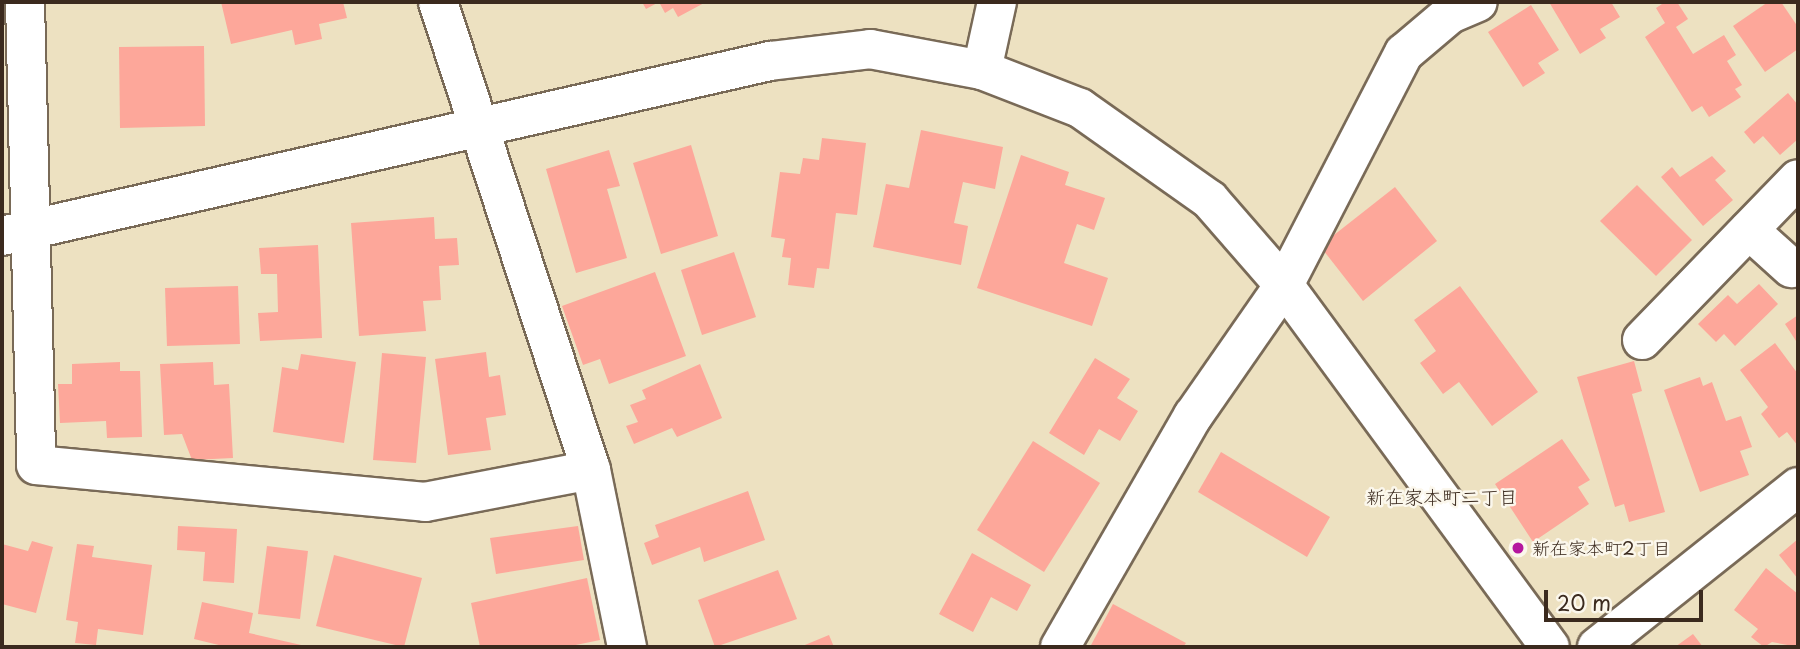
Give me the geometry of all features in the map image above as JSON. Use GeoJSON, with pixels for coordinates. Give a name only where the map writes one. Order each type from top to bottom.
{"type":"FeatureCollection","features":[{"type":"Feature","properties":{"kind":"street"},"geometry":{"type":"LineString","coordinates":[[25,2],[14,233],[36,465],[425,502],[591,470]]}},
{"type":"Feature","properties":{"kind":"street"},"geometry":{"type":"LineString","coordinates":[[438,2],[481,125],[591,470],[627,647]]}},
{"type":"Feature","properties":{"kind":"street"},"geometry":{"type":"LineString","coordinates":[[982,71],[997,2]]}},
{"type":"Feature","properties":{"kind":"street"},"geometry":{"type":"LineString","coordinates":[[1060,647],[1193,416],[1284,285],[1404,53],[1450,14],[1478,2]]}},
{"type":"Feature","properties":{"kind":"street"},"geometry":{"type":"LineString","coordinates":[[14,233],[770,61],[870,49],[982,71],[1080,108],[1141,148],[1210,200],[1284,285],[1550,647]]}},
{"type":"Feature","properties":{"kind":"street"},"geometry":{"type":"LineString","coordinates":[[1642,340],[1798,179]]}},
{"type":"Feature","properties":{"kind":"street"},"geometry":{"type":"LineString","coordinates":[[1749,230],[1791,268]]}},
{"type":"Feature","properties":{"kind":"street"},"geometry":{"type":"LineString","coordinates":[[1597,647],[1798,487]]}},
{"type":"Feature","properties":{"kind":"building"},"geometry":{"type":"Polygon","coordinates":[[[221,2],[343,2],[347,18],[319,24],[322,39],[295,45],[292,30],[231,44],[221,2]]]}},
{"type":"Feature","properties":{"kind":"building"},"geometry":{"type":"Polygon","coordinates":[[[642,2],[659,2],[646,9],[642,2]]]}},
{"type":"Feature","properties":{"kind":"building"},"geometry":{"type":"Polygon","coordinates":[[[659,2],[706,2],[678,17],[673,8],[665,13],[659,2]]]}},
{"type":"Feature","properties":{"kind":"building"},"geometry":{"type":"Polygon","coordinates":[[[1549,2],[1611,2],[1620,17],[1600,29],[1606,38],[1580,54],[1549,2]]]}},
{"type":"Feature","properties":{"kind":"building"},"geometry":{"type":"Polygon","coordinates":[[[1665,2],[1677,2],[1688,19],[1676,27],[1693,54],[1724,35],[1736,55],[1727,61],[1742,85],[1735,89],[1741,97],[1709,117],[1702,106],[1692,112],[1645,37],[1665,23],[1656,8],[1665,2]]]}},
{"type":"Feature","properties":{"kind":"building"},"geometry":{"type":"Polygon","coordinates":[[[1768,2],[1781,2],[1798,27],[1798,49],[1765,72],[1733,26],[1768,2]]]}},
{"type":"Feature","properties":{"kind":"building"},"geometry":{"type":"Polygon","coordinates":[[[1531,5],[1559,50],[1538,63],[1545,73],[1523,87],[1488,32],[1531,5]]]}},
{"type":"Feature","properties":{"kind":"building"},"geometry":{"type":"Polygon","coordinates":[[[204,46],[205,126],[120,128],[119,47],[204,46]]]}},
{"type":"Feature","properties":{"kind":"building"},"geometry":{"type":"Polygon","coordinates":[[[1788,93],[1798,105],[1798,139],[1780,155],[1763,136],[1754,144],[1744,132],[1788,93]]]}},
{"type":"Feature","properties":{"kind":"building"},"geometry":{"type":"Polygon","coordinates":[[[921,130],[1003,147],[995,189],[963,182],[954,223],[968,226],[961,265],[873,247],[886,184],[909,188],[921,130]]]}},
{"type":"Feature","properties":{"kind":"building"},"geometry":{"type":"Polygon","coordinates":[[[822,138],[866,143],[857,215],[836,213],[829,269],[817,268],[814,288],[788,285],[791,258],[782,257],[785,239],[771,237],[780,172],[800,174],[803,158],[819,160],[822,138]]]}},
{"type":"Feature","properties":{"kind":"building"},"geometry":{"type":"Polygon","coordinates":[[[691,145],[718,236],[661,254],[633,163],[691,145]]]}},
{"type":"Feature","properties":{"kind":"building"},"geometry":{"type":"Polygon","coordinates":[[[609,150],[620,186],[607,189],[627,258],[576,273],[546,169],[609,150]]]}},
{"type":"Feature","properties":{"kind":"building"},"geometry":{"type":"Polygon","coordinates":[[[1021,155],[1069,172],[1065,185],[1105,198],[1094,230],[1077,224],[1064,263],[1108,278],[1092,326],[977,288],[1021,155]]]}},
{"type":"Feature","properties":{"kind":"building"},"geometry":{"type":"Polygon","coordinates":[[[1712,156],[1726,171],[1715,180],[1733,200],[1703,226],[1661,177],[1672,167],[1680,177],[1712,156]]]}},
{"type":"Feature","properties":{"kind":"building"},"geometry":{"type":"Polygon","coordinates":[[[1637,185],[1692,240],[1656,276],[1600,221],[1637,185]]]}},
{"type":"Feature","properties":{"kind":"building"},"geometry":{"type":"Polygon","coordinates":[[[1395,187],[1437,241],[1363,301],[1320,246],[1395,187]]]}},
{"type":"Feature","properties":{"kind":"building"},"geometry":{"type":"Polygon","coordinates":[[[434,217],[435,239],[457,238],[459,265],[439,266],[441,300],[423,301],[426,331],[359,336],[351,223],[434,217]]]}},
{"type":"Feature","properties":{"kind":"building"},"geometry":{"type":"Polygon","coordinates":[[[318,245],[322,338],[260,341],[258,313],[278,312],[277,274],[261,274],[259,248],[318,245]]]}},
{"type":"Feature","properties":{"kind":"building"},"geometry":{"type":"Polygon","coordinates":[[[734,252],[756,317],[702,335],[681,270],[734,252]]]}},
{"type":"Feature","properties":{"kind":"building"},"geometry":{"type":"Polygon","coordinates":[[[655,272],[686,356],[609,384],[600,359],[583,365],[562,306],[655,272]]]}},
{"type":"Feature","properties":{"kind":"building"},"geometry":{"type":"Polygon","coordinates":[[[1759,284],[1778,304],[1735,346],[1724,334],[1716,342],[1698,324],[1728,295],[1737,304],[1759,284]]]}},
{"type":"Feature","properties":{"kind":"building"},"geometry":{"type":"Polygon","coordinates":[[[238,286],[240,344],[167,346],[165,288],[238,286]]]}},
{"type":"Feature","properties":{"kind":"building"},"geometry":{"type":"Polygon","coordinates":[[[1460,286],[1538,392],[1492,426],[1459,382],[1443,394],[1420,363],[1436,351],[1414,320],[1460,286]]]}},
{"type":"Feature","properties":{"kind":"building"},"geometry":{"type":"Polygon","coordinates":[[[1798,315],[1798,344],[1785,324],[1798,315]]]}},
{"type":"Feature","properties":{"kind":"building"},"geometry":{"type":"Polygon","coordinates":[[[1775,343],[1798,374],[1798,446],[1787,432],[1779,438],[1761,414],[1768,407],[1740,370],[1775,343]]]}},
{"type":"Feature","properties":{"kind":"building"},"geometry":{"type":"Polygon","coordinates":[[[486,352],[489,377],[500,375],[506,415],[486,418],[491,450],[448,455],[435,359],[486,352]]]}},
{"type":"Feature","properties":{"kind":"building"},"geometry":{"type":"Polygon","coordinates":[[[382,353],[426,357],[416,463],[373,460],[382,353]]]}},
{"type":"Feature","properties":{"kind":"building"},"geometry":{"type":"Polygon","coordinates":[[[301,354],[356,362],[344,443],[273,432],[282,367],[298,370],[301,354]]]}},
{"type":"Feature","properties":{"kind":"building"},"geometry":{"type":"Polygon","coordinates":[[[1095,358],[1130,379],[1117,398],[1138,411],[1120,441],[1099,429],[1084,455],[1049,433],[1095,358]]]}},
{"type":"Feature","properties":{"kind":"building"},"geometry":{"type":"Polygon","coordinates":[[[1634,361],[1642,391],[1632,394],[1665,512],[1629,522],[1624,504],[1615,507],[1577,377],[1634,361]]]}},
{"type":"Feature","properties":{"kind":"building"},"geometry":{"type":"Polygon","coordinates":[[[120,362],[120,371],[140,371],[142,437],[107,438],[106,421],[60,423],[58,384],[72,384],[72,364],[120,362]]]}},
{"type":"Feature","properties":{"kind":"building"},"geometry":{"type":"Polygon","coordinates":[[[213,362],[214,385],[229,384],[233,458],[192,460],[182,434],[164,435],[160,364],[213,362]]]}},
{"type":"Feature","properties":{"kind":"building"},"geometry":{"type":"Polygon","coordinates":[[[700,364],[722,418],[677,437],[672,428],[634,444],[626,426],[638,422],[630,405],[646,399],[642,390],[700,364]]]}},
{"type":"Feature","properties":{"kind":"building"},"geometry":{"type":"Polygon","coordinates":[[[1700,377],[1703,386],[1712,382],[1726,421],[1741,416],[1752,447],[1740,451],[1749,475],[1700,492],[1664,390],[1700,377]]]}},
{"type":"Feature","properties":{"kind":"building"},"geometry":{"type":"Polygon","coordinates":[[[1562,439],[1590,480],[1578,487],[1589,504],[1533,542],[1495,484],[1562,439]]]}},
{"type":"Feature","properties":{"kind":"building"},"geometry":{"type":"Polygon","coordinates":[[[1033,441],[1100,483],[1044,572],[977,530],[1033,441]]]}},
{"type":"Feature","properties":{"kind":"building"},"geometry":{"type":"Polygon","coordinates":[[[1221,452],[1330,517],[1307,557],[1198,492],[1221,452]]]}},
{"type":"Feature","properties":{"kind":"building"},"geometry":{"type":"Polygon","coordinates":[[[748,491],[765,540],[704,562],[700,547],[652,565],[644,543],[659,537],[655,525],[748,491]]]}},
{"type":"Feature","properties":{"kind":"building"},"geometry":{"type":"Polygon","coordinates":[[[178,526],[237,529],[234,583],[203,581],[205,552],[177,550],[178,526]]]}},
{"type":"Feature","properties":{"kind":"building"},"geometry":{"type":"Polygon","coordinates":[[[578,526],[584,560],[496,574],[490,538],[578,526]]]}},
{"type":"Feature","properties":{"kind":"building"},"geometry":{"type":"Polygon","coordinates":[[[1798,539],[1798,579],[1779,555],[1798,539]]]}},
{"type":"Feature","properties":{"kind":"building"},"geometry":{"type":"Polygon","coordinates":[[[32,541],[53,547],[36,613],[2,604],[2,544],[28,551],[32,541]]]}},
{"type":"Feature","properties":{"kind":"building"},"geometry":{"type":"Polygon","coordinates":[[[77,544],[94,546],[92,557],[152,565],[143,635],[98,629],[96,645],[75,643],[78,622],[66,620],[77,544]]]}},
{"type":"Feature","properties":{"kind":"building"},"geometry":{"type":"Polygon","coordinates":[[[267,546],[308,551],[300,619],[258,614],[267,546]]]}},
{"type":"Feature","properties":{"kind":"building"},"geometry":{"type":"Polygon","coordinates":[[[972,553],[1031,585],[1017,611],[991,597],[973,632],[939,614],[972,553]]]}},
{"type":"Feature","properties":{"kind":"building"},"geometry":{"type":"Polygon","coordinates":[[[334,555],[422,578],[404,647],[316,626],[334,555]]]}},
{"type":"Feature","properties":{"kind":"building"},"geometry":{"type":"Polygon","coordinates":[[[1766,568],[1798,594],[1798,647],[1772,642],[1764,647],[1751,637],[1758,629],[1734,610],[1766,568]]]}},
{"type":"Feature","properties":{"kind":"building"},"geometry":{"type":"Polygon","coordinates":[[[778,570],[797,619],[715,647],[698,600],[778,570]]]}},
{"type":"Feature","properties":{"kind":"building"},"geometry":{"type":"Polygon","coordinates":[[[587,578],[600,640],[566,647],[480,647],[471,603],[587,578]]]}},
{"type":"Feature","properties":{"kind":"building"},"geometry":{"type":"Polygon","coordinates":[[[202,602],[253,613],[249,633],[310,647],[227,647],[194,639],[202,602]]]}},
{"type":"Feature","properties":{"kind":"building"},"geometry":{"type":"Polygon","coordinates":[[[1113,604],[1186,643],[1183,647],[1090,647],[1113,604]]]}},
{"type":"Feature","properties":{"kind":"building"},"geometry":{"type":"Polygon","coordinates":[[[1693,634],[1703,647],[1675,647],[1693,634]]]}},
{"type":"Feature","properties":{"kind":"building"},"geometry":{"type":"Polygon","coordinates":[[[829,635],[834,647],[800,647],[829,635]]]}},
{"type":"Feature","properties":{"kind":"place","name":"新在家本町2丁目"},"geometry":{"type":"Point","coordinates":[1518,548]}},
{"type":"Feature","properties":{"kind":"district","name":"新在家本町二丁目"},"geometry":{"type":"Point","coordinates":[1442,497]}}]}
